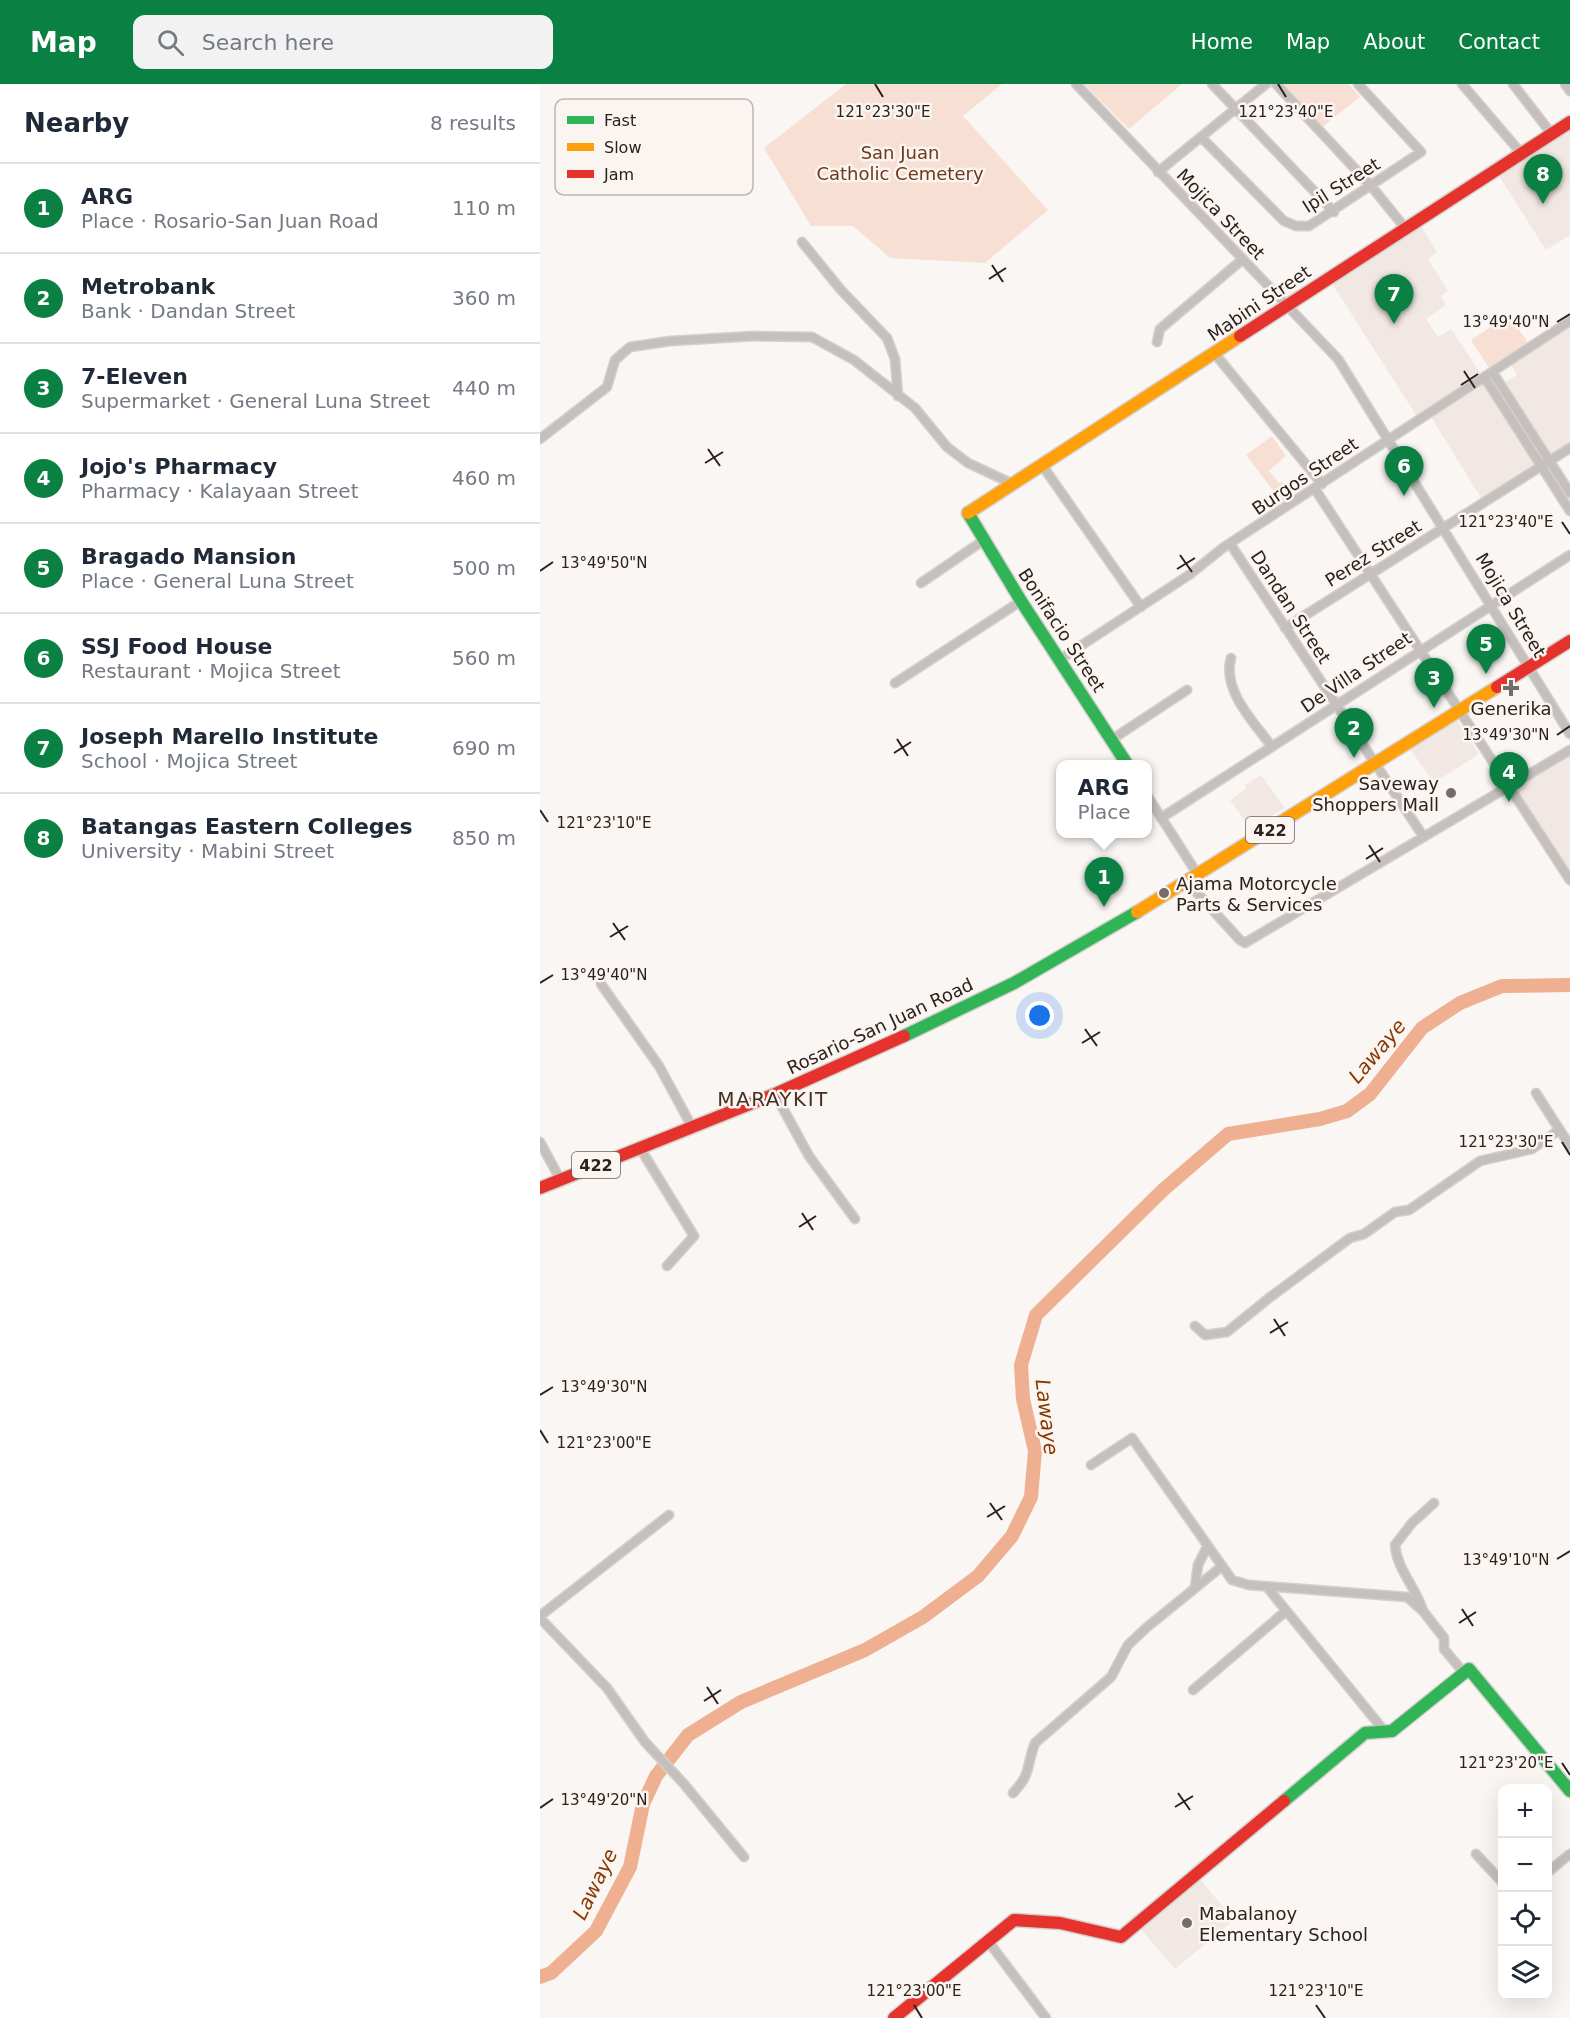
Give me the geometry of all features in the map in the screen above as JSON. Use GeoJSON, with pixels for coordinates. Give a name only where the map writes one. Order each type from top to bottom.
{"type":"FeatureCollection","features":[{"type":"Feature","properties":{"kind":"street","name":"Mojica Street"},"geometry":{"type":"LineString","coordinates":[[1076,84],[1338,359],[1570,734]]}},
{"type":"Feature","properties":{"kind":"street"},"geometry":{"type":"LineString","coordinates":[[1212,84],[1334,212]]}},
{"type":"Feature","properties":{"kind":"street"},"geometry":{"type":"LineString","coordinates":[[1158,172],[1266,84]]}},
{"type":"Feature","properties":{"kind":"street"},"geometry":{"type":"LineString","coordinates":[[1276,84],[1372,187],[1405,228]]}},
{"type":"Feature","properties":{"kind":"street","name":"Ipil Street"},"geometry":{"type":"LineString","coordinates":[[1201,137],[1284,221],[1296,226],[1309,226],[1372,187],[1421,152],[1358,84]]}},
{"type":"Feature","properties":{"kind":"street"},"geometry":{"type":"LineString","coordinates":[[1462,84],[1521,153]]}},
{"type":"Feature","properties":{"kind":"street"},"geometry":{"type":"LineString","coordinates":[[1513,84],[1551,133]]}},
{"type":"Feature","properties":{"kind":"street"},"geometry":{"type":"LineString","coordinates":[[1565,84],[1570,91]]}},
{"type":"Feature","properties":{"kind":"street","name":"Mabini Street"},"geometry":{"type":"LineString","coordinates":[[968,513],[1570,122]]}},
{"type":"Feature","properties":{"kind":"street"},"geometry":{"type":"LineString","coordinates":[[802,242],[841,290],[887,338],[895,359],[898,396]]}},
{"type":"Feature","properties":{"kind":"street"},"geometry":{"type":"LineString","coordinates":[[1157,342],[1160,329],[1243,259]]}},
{"type":"Feature","properties":{"kind":"street","name":"Burgos Street"},"geometry":{"type":"LineString","coordinates":[[1059,660],[1570,321]]}},
{"type":"Feature","properties":{"kind":"street"},"geometry":{"type":"LineString","coordinates":[[540,439],[606,387],[615,360],[630,347],[670,341],[754,336],[812,337],[854,360],[915,408],[947,447],[968,463],[1013,484]]}},
{"type":"Feature","properties":{"kind":"street"},"geometry":{"type":"LineString","coordinates":[[1215,354],[1318,487],[1370,574],[1570,880]]}},
{"type":"Feature","properties":{"kind":"street"},"geometry":{"type":"LineString","coordinates":[[1493,373],[1570,493]]}},
{"type":"Feature","properties":{"kind":"street"},"geometry":{"type":"LineString","coordinates":[[1485,378],[1570,511]]}},
{"type":"Feature","properties":{"kind":"street"},"geometry":{"type":"LineString","coordinates":[[1513,423],[1522,417]]}},
{"type":"Feature","properties":{"kind":"street","name":"Perez Street"},"geometry":{"type":"LineString","coordinates":[[1285,628],[1570,448]]}},
{"type":"Feature","properties":{"kind":"street"},"geometry":{"type":"LineString","coordinates":[[1042,465],[1140,607]]}},
{"type":"Feature","properties":{"kind":"street","name":"Bonifacio Street"},"geometry":{"type":"LineString","coordinates":[[968,513],[1021,601],[1124,760]]}},
{"type":"Feature","properties":{"kind":"street"},"geometry":{"type":"LineString","coordinates":[[921,583],[984,540]]}},
{"type":"Feature","properties":{"kind":"street","name":"Dandan Street"},"geometry":{"type":"LineString","coordinates":[[1231,545],[1424,836]]}},
{"type":"Feature","properties":{"kind":"street","name":"De Villa Street"},"geometry":{"type":"LineString","coordinates":[[1161,818],[1336,706],[1420,649],[1570,555]]}},
{"type":"Feature","properties":{"kind":"street"},"geometry":{"type":"LineString","coordinates":[[895,683],[1021,601]]}},
{"type":"Feature","properties":{"kind":"street","name":"422"},"geometry":{"type":"LineString","coordinates":[[1187,882],[1570,642]]}},
{"type":"Feature","properties":{"kind":"street"},"geometry":{"type":"LineString","coordinates":[[1231,658],[1228,670],[1236,697],[1272,747]]}},
{"type":"Feature","properties":{"kind":"street"},"geometry":{"type":"LineString","coordinates":[[1111,740],[1187,690]]}},
{"type":"Feature","properties":{"kind":"street"},"geometry":{"type":"LineString","coordinates":[[1187,882],[1245,943],[1570,750]]}},
{"type":"Feature","properties":{"kind":"street"},"geometry":{"type":"LineString","coordinates":[[1152,803],[1198,875]]}},
{"type":"Feature","properties":{"kind":"street","name":"Rosario-San Juan Road"},"geometry":{"type":"LineString","coordinates":[[540,1188],[775,1094],[985,998],[1110,929],[1187,882]]}},
{"type":"Feature","properties":{"kind":"street"},"geometry":{"type":"LineString","coordinates":[[602,984],[659,1066],[692,1127]]}},
{"type":"Feature","properties":{"kind":"street"},"geometry":{"type":"LineString","coordinates":[[1536,1093],[1570,1146]]}},
{"type":"Feature","properties":{"kind":"street"},"geometry":{"type":"LineString","coordinates":[[775,1094],[809,1156],[855,1219]]}},
{"type":"Feature","properties":{"kind":"street"},"geometry":{"type":"LineString","coordinates":[[1195,1326],[1205,1335],[1227,1332],[1350,1238],[1364,1234],[1395,1212],[1409,1210],[1480,1161],[1532,1149],[1559,1130]]}},
{"type":"Feature","properties":{"kind":"street"},"geometry":{"type":"LineString","coordinates":[[540,1142],[560,1179]]}},
{"type":"Feature","properties":{"kind":"street"},"geometry":{"type":"LineString","coordinates":[[640,1148],[694,1236],[667,1266]]}},
{"type":"Feature","properties":{"kind":"street"},"geometry":{"type":"LineString","coordinates":[[1091,1465],[1132,1438],[1232,1580],[1267,1587],[1407,1597],[1423,1611],[1444,1638],[1444,1649],[1464,1673]]}},
{"type":"Feature","properties":{"kind":"street"},"geometry":{"type":"LineString","coordinates":[[1423,1611],[1416,1592],[1396,1562],[1395,1545],[1412,1523],[1434,1503]]}},
{"type":"Feature","properties":{"kind":"street"},"geometry":{"type":"LineString","coordinates":[[669,1515],[540,1617],[607,1688],[645,1742],[684,1784],[744,1857]]}},
{"type":"Feature","properties":{"kind":"street"},"geometry":{"type":"LineString","coordinates":[[1195,1587],[1198,1566],[1207,1547]]}},
{"type":"Feature","properties":{"kind":"street"},"geometry":{"type":"LineString","coordinates":[[1013,1793],[1027,1779],[1030,1757],[1035,1743],[1111,1677],[1128,1645],[1221,1567]]}},
{"type":"Feature","properties":{"kind":"street"},"geometry":{"type":"LineString","coordinates":[[1267,1587],[1386,1733]]}},
{"type":"Feature","properties":{"kind":"street"},"geometry":{"type":"LineString","coordinates":[[1193,1690],[1287,1611]]}},
{"type":"Feature","properties":{"kind":"street"},"geometry":{"type":"LineString","coordinates":[[894,2018],[1014,1920],[1065,1924],[1095,1934],[1121,1937],[1365,1733],[1392,1731],[1469,1670],[1479,1679],[1570,1791]]}},
{"type":"Feature","properties":{"kind":"street"},"geometry":{"type":"LineString","coordinates":[[1476,1854],[1498,1878]]}},
{"type":"Feature","properties":{"kind":"street"},"geometry":{"type":"LineString","coordinates":[[1552,1869],[1570,1854]]}},
{"type":"Feature","properties":{"kind":"street"},"geometry":{"type":"LineString","coordinates":[[988,1941],[1047,2018]]}},
{"type":"Feature","properties":{"kind":"shaded area"},"geometry":{"type":"Polygon","coordinates":[[[1570,126],[1570,235],[1546,250],[1497,173],[1570,126]]]}},
{"type":"Feature","properties":{"kind":"shaded area"},"geometry":{"type":"Polygon","coordinates":[[[1420,224],[1437,252],[1428,259],[1448,291],[1441,296],[1446,305],[1426,319],[1438,337],[1451,329],[1481,374],[1416,415],[1331,282],[1420,224]]]}},
{"type":"Feature","properties":{"kind":"shaded area"},"geometry":{"type":"Polygon","coordinates":[[[1570,326],[1570,442],[1481,498],[1431,417],[1498,373],[1504,383],[1517,375],[1511,365],[1570,326]]]}},
{"type":"Feature","properties":{"kind":"shaded area"},"geometry":{"type":"Polygon","coordinates":[[[1456,719],[1479,754],[1434,783],[1410,749],[1456,719]]]}},
{"type":"Feature","properties":{"kind":"shaded area"},"geometry":{"type":"Polygon","coordinates":[[[1570,754],[1570,873],[1515,786],[1570,754]]]}},
{"type":"Feature","properties":{"kind":"shaded area"},"geometry":{"type":"Polygon","coordinates":[[[1261,775],[1285,808],[1251,829],[1230,800],[1247,788],[1245,785],[1261,775]]]}},
{"type":"Feature","properties":{"kind":"shaded area","name":"Mabalanoy Elementary School"},"geometry":{"type":"Polygon","coordinates":[[[1199,1878],[1234,1920],[1175,1969],[1139,1927],[1199,1878]]]}},
{"type":"Feature","properties":{"kind":"green space","name":"San Juan Catholic Cemetery"},"geometry":{"type":"Polygon","coordinates":[[[846,84],[1002,84],[963,116],[1048,210],[985,263],[890,258],[853,226],[811,226],[764,148],[846,84]]]}},
{"type":"Feature","properties":{"kind":"green space"},"geometry":{"type":"Polygon","coordinates":[[[1084,84],[1182,84],[1129,129],[1084,84]]]}},
{"type":"Feature","properties":{"kind":"green space"},"geometry":{"type":"Polygon","coordinates":[[[1284,84],[1349,84],[1360,97],[1322,127],[1284,84]]]}},
{"type":"Feature","properties":{"kind":"green space"},"geometry":{"type":"Polygon","coordinates":[[[1509,315],[1528,343],[1489,368],[1471,340],[1509,315]]]}},
{"type":"Feature","properties":{"kind":"green space"},"geometry":{"type":"Polygon","coordinates":[[[1272,436],[1286,456],[1269,471],[1292,495],[1282,502],[1246,455],[1272,436]]]}},
{"type":"Feature","properties":{"kind":"waterway","name":"Lawaye"},"geometry":{"type":"LineString","coordinates":[[540,1977],[551,1973],[596,1931],[630,1867],[643,1804],[656,1776],[688,1735],[741,1702],[865,1650],[923,1617],[978,1576],[1012,1536],[1031,1497],[1035,1451],[1023,1399],[1021,1365],[1036,1315],[1163,1190],[1228,1134],[1320,1119],[1347,1111],[1370,1094],[1422,1028],[1460,1003],[1502,986],[1570,985]]}},
{"type":"Feature","properties":{"kind":"traffic: fast"},"geometry":{"type":"LineString","coordinates":[[968,513],[1021,601],[1124,760]]}},
{"type":"Feature","properties":{"kind":"traffic: fast"},"geometry":{"type":"LineString","coordinates":[[904,1036],[1014,983],[1137,912]]}},
{"type":"Feature","properties":{"kind":"traffic: fast"},"geometry":{"type":"LineString","coordinates":[[1284,1801],[1365,1733],[1392,1731],[1469,1669],[1570,1791]]}},
{"type":"Feature","properties":{"kind":"traffic: slow"},"geometry":{"type":"LineString","coordinates":[[968,513],[1240,336]]}},
{"type":"Feature","properties":{"kind":"traffic: slow"},"geometry":{"type":"LineString","coordinates":[[1137,912],[1497,687]]}},
{"type":"Feature","properties":{"kind":"traffic: jam"},"geometry":{"type":"LineString","coordinates":[[1240,336],[1570,122]]}},
{"type":"Feature","properties":{"kind":"traffic: jam"},"geometry":{"type":"LineString","coordinates":[[1497,687],[1570,641]]}},
{"type":"Feature","properties":{"kind":"traffic: jam"},"geometry":{"type":"LineString","coordinates":[[540,1188],[775,1094],[904,1036]]}},
{"type":"Feature","properties":{"kind":"traffic: jam"},"geometry":{"type":"LineString","coordinates":[[894,2018],[1014,1920],[1060,1923],[1121,1937],[1284,1801]]}},
{"type":"Feature","properties":{"kind":"place","name":"Batangas Eastern Colleges"},"geometry":{"type":"Point","coordinates":[1543,204]}},
{"type":"Feature","properties":{"kind":"place","name":"Joseph Marello Institute"},"geometry":{"type":"Point","coordinates":[1394,324]}},
{"type":"Feature","properties":{"kind":"place","name":"SSJ Food House"},"geometry":{"type":"Point","coordinates":[1404,496]}},
{"type":"Feature","properties":{"kind":"place","name":"Bragado Mansion"},"geometry":{"type":"Point","coordinates":[1486,674]}},
{"type":"Feature","properties":{"kind":"place","name":"Generika"},"geometry":{"type":"Point","coordinates":[1511,688]}},
{"type":"Feature","properties":{"kind":"place","name":"7-Eleven"},"geometry":{"type":"Point","coordinates":[1434,708]}},
{"type":"Feature","properties":{"kind":"place","name":"Metrobank"},"geometry":{"type":"Point","coordinates":[1354,758]}},
{"type":"Feature","properties":{"kind":"place","name":"Saveway Shoppers Mall"},"geometry":{"type":"Point","coordinates":[1451,793]}},
{"type":"Feature","properties":{"kind":"place","name":"Jojo's Pharmacy"},"geometry":{"type":"Point","coordinates":[1509,802]}},
{"type":"Feature","properties":{"kind":"place","name":"Ajama Motorcycle Parts & Services"},"geometry":{"type":"Point","coordinates":[1164,893]}},
{"type":"Feature","properties":{"kind":"place","name":"ARG"},"geometry":{"type":"Point","coordinates":[1104,907]}},
{"type":"Feature","properties":{"kind":"place","name":"Mabalanoy Elementary School"},"geometry":{"type":"Point","coordinates":[1187,1923]}},
{"type":"Feature","properties":{"kind":"district","name":"MARAYKIT"},"geometry":{"type":"Point","coordinates":[773,1099]}}]}
